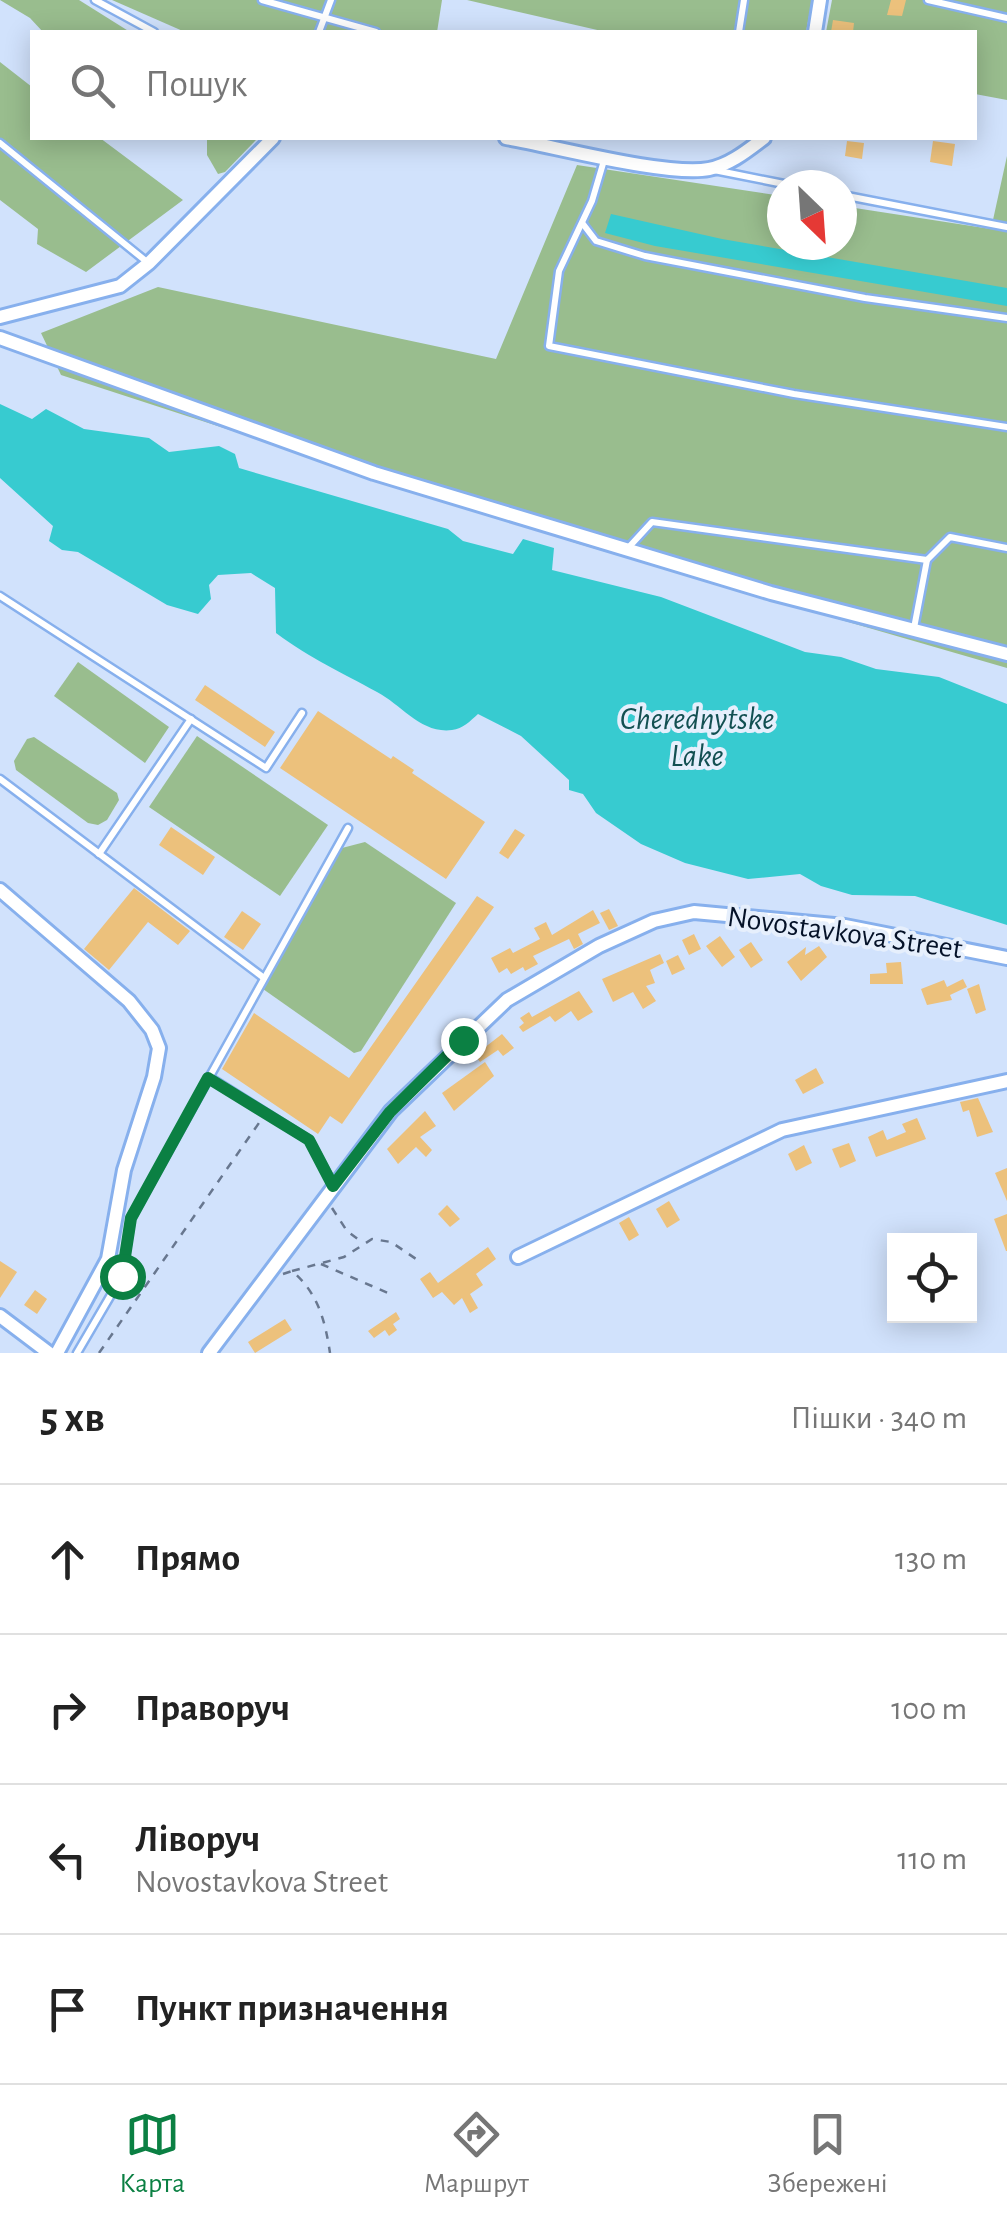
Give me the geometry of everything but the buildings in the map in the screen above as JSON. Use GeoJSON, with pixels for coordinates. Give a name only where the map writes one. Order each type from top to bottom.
{"type":"FeatureCollection","features":[{"type":"Feature","properties":{"kind":"street"},"geometry":{"type":"LineString","coordinates":[[816,30],[820,0]]}},
{"type":"Feature","properties":{"kind":"street"},"geometry":{"type":"LineString","coordinates":[[0,317],[120,286],[149,263],[271,140]]}},
{"type":"Feature","properties":{"kind":"street"},"geometry":{"type":"LineString","coordinates":[[517,140],[708,169],[730,162],[761,140]]}},
{"type":"Feature","properties":{"kind":"street"},"geometry":{"type":"LineString","coordinates":[[0,338],[374,473],[912,632],[1007,654]]}},
{"type":"Feature","properties":{"kind":"street"},"geometry":{"type":"LineString","coordinates":[[0,890],[129,1001],[152,1030],[159,1048],[154,1077],[124,1170],[108,1259],[57,1353]]}},
{"type":"Feature","properties":{"kind":"street","name":"Novostavkova Street"},"geometry":{"type":"LineString","coordinates":[[209,1353],[390,1112],[507,1000],[555,968],[679,912],[745,914],[846,926],[1007,958]]}},
{"type":"Feature","properties":{"kind":"street"},"geometry":{"type":"LineString","coordinates":[[518,1256],[782,1130],[1006,1084]]}},
{"type":"Feature","properties":{"kind":"street"},"geometry":{"type":"LineString","coordinates":[[0,1316],[49,1353]]}},
{"type":"Feature","properties":{"kind":"lane"},"geometry":{"type":"LineString","coordinates":[[95,0],[150,30]]}},
{"type":"Feature","properties":{"kind":"lane"},"geometry":{"type":"LineString","coordinates":[[262,0],[369,30]]}},
{"type":"Feature","properties":{"kind":"lane"},"geometry":{"type":"LineString","coordinates":[[320,30],[331,0]]}},
{"type":"Feature","properties":{"kind":"lane"},"geometry":{"type":"LineString","coordinates":[[739,30],[744,0]]}},
{"type":"Feature","properties":{"kind":"lane"},"geometry":{"type":"LineString","coordinates":[[928,0],[1007,18]]}},
{"type":"Feature","properties":{"kind":"lane"},"geometry":{"type":"LineString","coordinates":[[0,143],[149,263]]}},
{"type":"Feature","properties":{"kind":"lane"},"geometry":{"type":"LineString","coordinates":[[605,156],[582,224],[559,272],[549,346],[794,394],[1007,427]]}},
{"type":"Feature","properties":{"kind":"lane"},"geometry":{"type":"LineString","coordinates":[[708,169],[767,181]]}},
{"type":"Feature","properties":{"kind":"lane"},"geometry":{"type":"LineString","coordinates":[[857,198],[1007,227]]}},
{"type":"Feature","properties":{"kind":"lane"},"geometry":{"type":"LineString","coordinates":[[582,224],[596,242],[645,256],[865,298],[1007,318]]}},
{"type":"Feature","properties":{"kind":"lane"},"geometry":{"type":"LineString","coordinates":[[629,548],[652,522],[926,560]]}},
{"type":"Feature","properties":{"kind":"lane"},"geometry":{"type":"LineString","coordinates":[[912,632],[926,560],[950,537],[1007,548]]}},
{"type":"Feature","properties":{"kind":"lane"},"geometry":{"type":"LineString","coordinates":[[0,596],[266,768],[302,713]]}},
{"type":"Feature","properties":{"kind":"lane"},"geometry":{"type":"LineString","coordinates":[[99,854],[192,719]]}},
{"type":"Feature","properties":{"kind":"lane"},"geometry":{"type":"LineString","coordinates":[[0,779],[264,978]]}},
{"type":"Feature","properties":{"kind":"lane"},"geometry":{"type":"LineString","coordinates":[[77,1353],[122,1276],[131,1218],[348,828]]}},
{"type":"Feature","properties":{"kind":"lane"},"geometry":{"type":"LineString","coordinates":[[208,1078],[309,1140],[331,1189]]}},
{"type":"Feature","properties":{"kind":"path"},"geometry":{"type":"LineString","coordinates":[[99,1353],[266,1114]]}},
{"type":"Feature","properties":{"kind":"path"},"geometry":{"type":"LineString","coordinates":[[331,1189],[335,1216],[364,1243]]}},
{"type":"Feature","properties":{"kind":"path"},"geometry":{"type":"LineString","coordinates":[[262,1280],[344,1257],[372,1239],[391,1242],[422,1263]]}},
{"type":"Feature","properties":{"kind":"path"},"geometry":{"type":"LineString","coordinates":[[320,1263],[388,1294]]}},
{"type":"Feature","properties":{"kind":"path"},"geometry":{"type":"LineString","coordinates":[[292,1271],[311,1290],[319,1306],[330,1353]]}},
{"type":"Feature","properties":{"kind":"shaded area"},"geometry":{"type":"Polygon","coordinates":[[[0,0],[79,0],[127,30],[41,30],[30,18],[0,0]]]}},
{"type":"Feature","properties":{"kind":"shaded area"},"geometry":{"type":"Polygon","coordinates":[[[112,0],[442,0],[437,30],[180,30],[112,0]]]}},
{"type":"Feature","properties":{"kind":"shaded area"},"geometry":{"type":"Polygon","coordinates":[[[467,0],[812,0],[806,30],[597,30],[467,0]]]}},
{"type":"Feature","properties":{"kind":"shaded area"},"geometry":{"type":"Polygon","coordinates":[[[832,0],[1007,0],[1007,100],[977,94],[977,30],[826,30],[832,0]]]}},
{"type":"Feature","properties":{"kind":"shaded area"},"geometry":{"type":"Polygon","coordinates":[[[0,62],[30,85],[30,140],[103,140],[183,200],[86,272],[37,244],[38,229],[0,200],[0,62]]]}},
{"type":"Feature","properties":{"kind":"shaded area"},"geometry":{"type":"Polygon","coordinates":[[[207,140],[256,140],[225,172],[218,174],[207,155],[207,140]]]}},
{"type":"Feature","properties":{"kind":"shaded area"},"geometry":{"type":"Polygon","coordinates":[[[1007,156],[1007,668],[579,544],[61,375],[41,333],[158,287],[496,359],[577,165],[767,194],[767,260],[857,260],[857,208],[991,229],[1007,156]]]}},
{"type":"Feature","properties":{"kind":"shaded area"},"geometry":{"type":"Polygon","coordinates":[[[78,662],[169,727],[145,763],[54,696],[78,662]]]}},
{"type":"Feature","properties":{"kind":"shaded area"},"geometry":{"type":"Polygon","coordinates":[[[197,736],[328,825],[280,896],[149,807],[197,736]]]}},
{"type":"Feature","properties":{"kind":"shaded area"},"geometry":{"type":"Polygon","coordinates":[[[34,737],[117,793],[119,800],[107,820],[98,825],[88,823],[16,770],[14,761],[27,739],[34,737]]]}},
{"type":"Feature","properties":{"kind":"shaded area"},"geometry":{"type":"Polygon","coordinates":[[[365,842],[456,903],[361,1051],[354,1053],[263,989],[342,848],[365,842]]]}},
{"type":"Feature","properties":{"kind":"water"},"geometry":{"type":"Polygon","coordinates":[[[611,214],[767,247],[767,260],[844,260],[1007,288],[1007,306],[655,246],[605,233],[611,214]]]}},
{"type":"Feature","properties":{"kind":"water","name":"Cherednytske Lake"},"geometry":{"type":"Polygon","coordinates":[[[0,404],[32,419],[46,409],[84,429],[149,438],[169,452],[219,446],[235,454],[239,468],[448,529],[463,541],[513,554],[523,539],[554,548],[552,570],[661,597],[805,652],[841,657],[876,669],[939,677],[1007,704],[1007,925],[915,896],[852,895],[821,886],[800,874],[748,879],[685,863],[641,844],[596,813],[583,794],[569,790],[569,780],[521,736],[478,714],[456,729],[431,728],[276,633],[275,588],[251,573],[218,575],[209,585],[211,599],[198,614],[167,605],[78,552],[62,550],[49,541],[53,526],[0,478],[0,404]]]}},
{"type":"Feature","properties":{"kind":"route"},"geometry":{"type":"LineString","coordinates":[[122,1276],[131,1218],[208,1078],[309,1140],[333,1186],[390,1112],[463,1040]]}}]}
